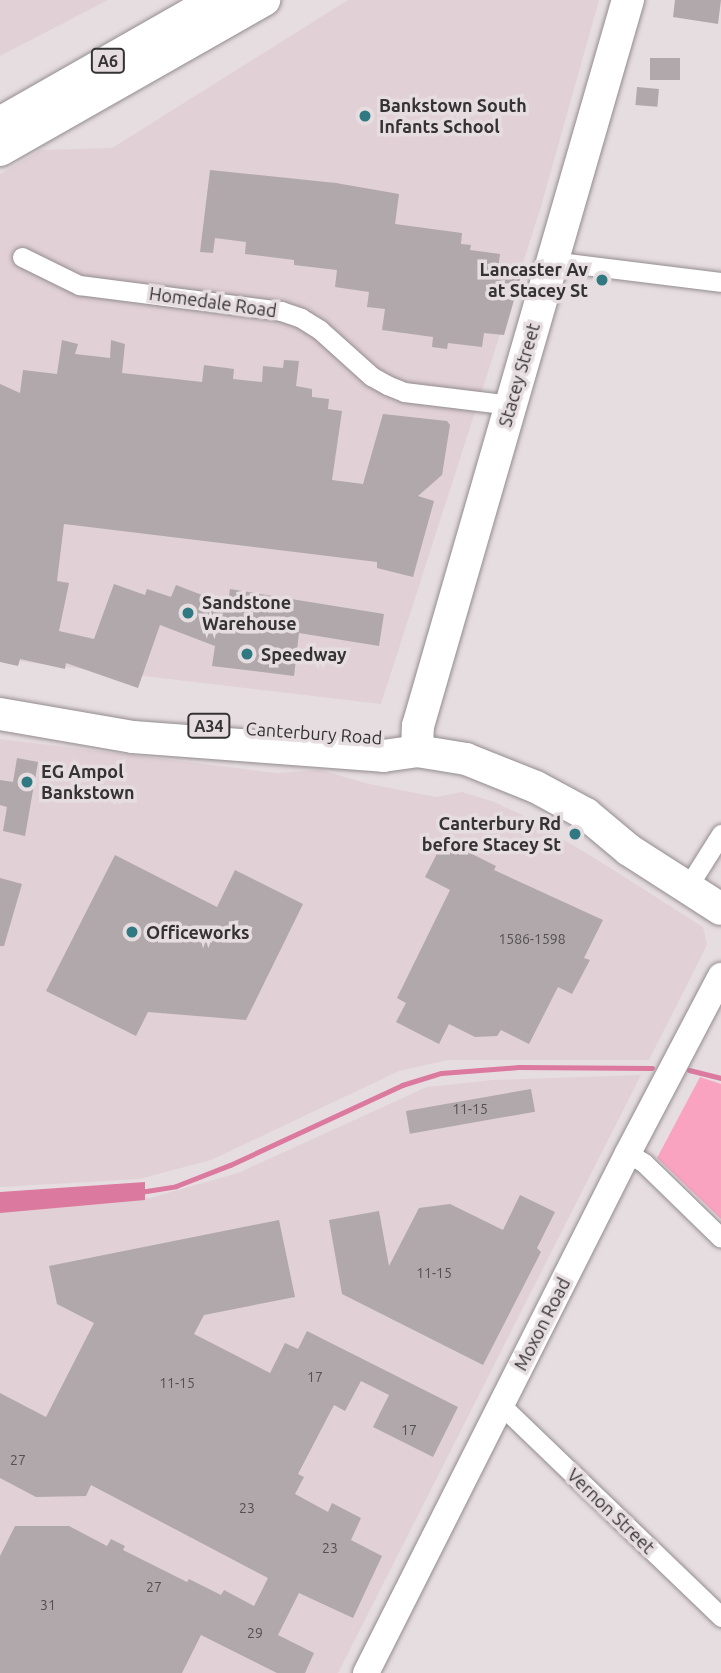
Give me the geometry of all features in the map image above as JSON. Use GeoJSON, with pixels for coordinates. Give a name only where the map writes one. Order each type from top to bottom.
{"type":"FeatureCollection","features":[{"type":"Feature","properties":{"kind":"highway","name":"A6"},"geometry":{"type":"LineString","coordinates":[[8,116],[216,0]]}},
{"type":"Feature","properties":{"kind":"highway","name":"A6"},"geometry":{"type":"LineString","coordinates":[[0,150],[264,0]]}},
{"type":"Feature","properties":{"kind":"highway","name":"Stacey Street"},"geometry":{"type":"LineString","coordinates":[[417,751],[418,726],[628,0]]}},
{"type":"Feature","properties":{"kind":"highway","name":"Canterbury Road"},"geometry":{"type":"LineString","coordinates":[[0,695],[145,721],[386,736],[417,751],[466,759],[536,787],[586,814],[629,850],[721,909]]}},
{"type":"Feature","properties":{"kind":"highway","name":"Canterbury Road"},"geometry":{"type":"LineString","coordinates":[[0,713],[157,739],[383,756],[417,751]]}},
{"type":"Feature","properties":{"kind":"main road","name":"Moxon Road"},"geometry":{"type":"LineString","coordinates":[[373,1670],[501,1405],[721,976]]}},
{"type":"Feature","properties":{"kind":"street","name":"Homedale Road"},"geometry":{"type":"LineString","coordinates":[[22,257],[79,285],[281,311],[301,318],[320,330],[371,376],[404,392],[511,405]]}},
{"type":"Feature","properties":{"kind":"street"},"geometry":{"type":"LineString","coordinates":[[552,261],[721,282]]}},
{"type":"Feature","properties":{"kind":"street"},"geometry":{"type":"LineString","coordinates":[[687,888],[721,834]]}},
{"type":"Feature","properties":{"kind":"street"},"geometry":{"type":"LineString","coordinates":[[628,1153],[648,1167],[721,1238]]}},
{"type":"Feature","properties":{"kind":"street","name":"Vernon Street"},"geometry":{"type":"LineString","coordinates":[[501,1405],[721,1617]]}},
{"type":"Feature","properties":{"kind":"shaded area"},"geometry":{"type":"Polygon","coordinates":[[[0,0],[108,0],[0,56],[0,0]]]}},
{"type":"Feature","properties":{"kind":"shaded area"},"geometry":{"type":"Polygon","coordinates":[[[348,0],[599,0],[540,210],[381,704],[0,659],[0,174],[41,150],[112,148],[348,0]]]}},
{"type":"Feature","properties":{"kind":"shaded area"},"geometry":{"type":"Polygon","coordinates":[[[0,739],[277,773],[320,770],[369,784],[436,797],[462,792],[494,802],[524,816],[601,862],[703,927],[707,945],[649,1060],[448,1060],[399,1071],[211,1160],[139,1179],[0,1187],[0,739]]]}},
{"type":"Feature","properties":{"kind":"shaded area"},"geometry":{"type":"Polygon","coordinates":[[[641,1075],[338,1673],[0,1673],[0,1211],[150,1198],[238,1173],[427,1087],[493,1080],[641,1075]]]}},
{"type":"Feature","properties":{"kind":"shaded area"},"geometry":{"type":"Polygon","coordinates":[[[700,1077],[721,1084],[721,1219],[657,1158],[700,1077]]]}},
{"type":"Feature","properties":{"kind":"shaded area"},"geometry":{"type":"Polygon","coordinates":[[[145,1182],[145,1200],[0,1213],[0,1192],[145,1182]]]}},
{"type":"Feature","properties":{"kind":"building"},"geometry":{"type":"Polygon","coordinates":[[[675,0],[721,0],[718,24],[673,17],[675,0]]]}},
{"type":"Feature","properties":{"kind":"building"},"geometry":{"type":"Polygon","coordinates":[[[650,58],[680,58],[680,80],[650,80],[650,58]]]}},
{"type":"Feature","properties":{"kind":"building"},"geometry":{"type":"Polygon","coordinates":[[[637,87],[659,89],[657,107],[635,105],[637,87]]]}},
{"type":"Feature","properties":{"kind":"building"},"geometry":{"type":"Polygon","coordinates":[[[210,170],[336,183],[399,194],[395,224],[462,233],[461,244],[471,245],[470,250],[500,254],[498,269],[522,272],[504,335],[484,333],[482,347],[448,343],[447,349],[432,347],[433,337],[382,330],[385,309],[367,307],[369,292],[335,287],[337,270],[294,265],[294,260],[245,254],[246,242],[215,238],[213,253],[200,252],[210,170]]]}},
{"type":"Feature","properties":{"kind":"building"},"geometry":{"type":"Polygon","coordinates":[[[62,340],[78,344],[75,354],[110,358],[111,340],[125,344],[122,373],[202,382],[204,365],[234,369],[233,379],[262,382],[263,366],[283,368],[284,360],[299,361],[296,386],[312,389],[312,397],[329,399],[328,409],[342,411],[332,480],[363,484],[383,414],[447,421],[450,425],[442,475],[418,496],[434,501],[413,577],[377,568],[377,562],[64,524],[57,581],[69,583],[59,631],[94,639],[114,584],[145,595],[147,589],[171,597],[176,585],[228,605],[230,589],[384,614],[379,646],[299,633],[294,676],[212,666],[215,646],[160,625],[138,688],[66,663],[65,669],[20,659],[18,666],[0,662],[0,384],[20,393],[23,370],[57,374],[62,340]]]}},
{"type":"Feature","properties":{"kind":"building"},"geometry":{"type":"Polygon","coordinates":[[[17,758],[38,762],[25,836],[3,831],[7,807],[0,805],[0,780],[13,782],[17,758]]]}},
{"type":"Feature","properties":{"kind":"building"},"geometry":{"type":"Polygon","coordinates":[[[444,840],[496,866],[494,870],[603,920],[584,958],[590,960],[572,994],[558,987],[529,1044],[501,1030],[497,1036],[475,1037],[449,1024],[439,1044],[396,1022],[406,1003],[397,998],[450,890],[425,877],[444,840]]]}},
{"type":"Feature","properties":{"kind":"building"},"geometry":{"type":"Polygon","coordinates":[[[115,855],[217,907],[235,870],[303,904],[246,1020],[148,1012],[136,1036],[46,991],[115,855]]]}},
{"type":"Feature","properties":{"kind":"building"},"geometry":{"type":"Polygon","coordinates":[[[0,878],[22,884],[4,946],[0,946],[0,878]]]}},
{"type":"Feature","properties":{"kind":"building"},"geometry":{"type":"Polygon","coordinates":[[[531,1089],[535,1112],[410,1134],[406,1111],[531,1089]]]}},
{"type":"Feature","properties":{"kind":"building"},"geometry":{"type":"Polygon","coordinates":[[[520,1195],[555,1212],[537,1248],[541,1252],[483,1365],[342,1294],[329,1220],[379,1211],[389,1266],[419,1208],[450,1204],[503,1230],[520,1195]]]}},
{"type":"Feature","properties":{"kind":"building"},"geometry":{"type":"Polygon","coordinates":[[[279,1220],[295,1297],[204,1315],[194,1334],[270,1373],[285,1343],[298,1349],[307,1331],[458,1407],[433,1457],[373,1427],[389,1395],[361,1381],[345,1411],[334,1405],[298,1474],[304,1477],[295,1494],[328,1512],[332,1503],[361,1518],[351,1540],[382,1556],[353,1618],[299,1593],[278,1635],[314,1653],[305,1673],[277,1673],[201,1635],[182,1673],[0,1673],[0,1556],[15,1526],[69,1526],[107,1546],[111,1539],[125,1546],[123,1550],[187,1582],[189,1579],[221,1595],[224,1590],[254,1606],[268,1578],[91,1485],[86,1496],[36,1497],[0,1478],[0,1393],[46,1417],[94,1323],[57,1304],[49,1266],[279,1220]]]}},
{"type":"Feature","properties":{"kind":"waterway"},"geometry":{"type":"LineString","coordinates":[[140,1192],[176,1186],[230,1165],[402,1085],[441,1073],[519,1067],[652,1068]]}},
{"type":"Feature","properties":{"kind":"waterway"},"geometry":{"type":"LineString","coordinates":[[689,1070],[721,1078]]}},
{"type":"Feature","properties":{"kind":"place","name":"Bankstown South Infants School"},"geometry":{"type":"Point","coordinates":[365,116]}},
{"type":"Feature","properties":{"kind":"place","name":"Lancaster Av at Stacey St"},"geometry":{"type":"Point","coordinates":[602,280]}},
{"type":"Feature","properties":{"kind":"place","name":"Sandstone Warehouse"},"geometry":{"type":"Point","coordinates":[188,613]}},
{"type":"Feature","properties":{"kind":"place","name":"Speedway"},"geometry":{"type":"Point","coordinates":[247,654]}},
{"type":"Feature","properties":{"kind":"place","name":"EG Ampol Bankstown"},"geometry":{"type":"Point","coordinates":[27,782]}},
{"type":"Feature","properties":{"kind":"place","name":"Canterbury Rd before Stacey St"},"geometry":{"type":"Point","coordinates":[575,834]}},
{"type":"Feature","properties":{"kind":"place","name":"Officeworks"},"geometry":{"type":"Point","coordinates":[132,932]}}]}
